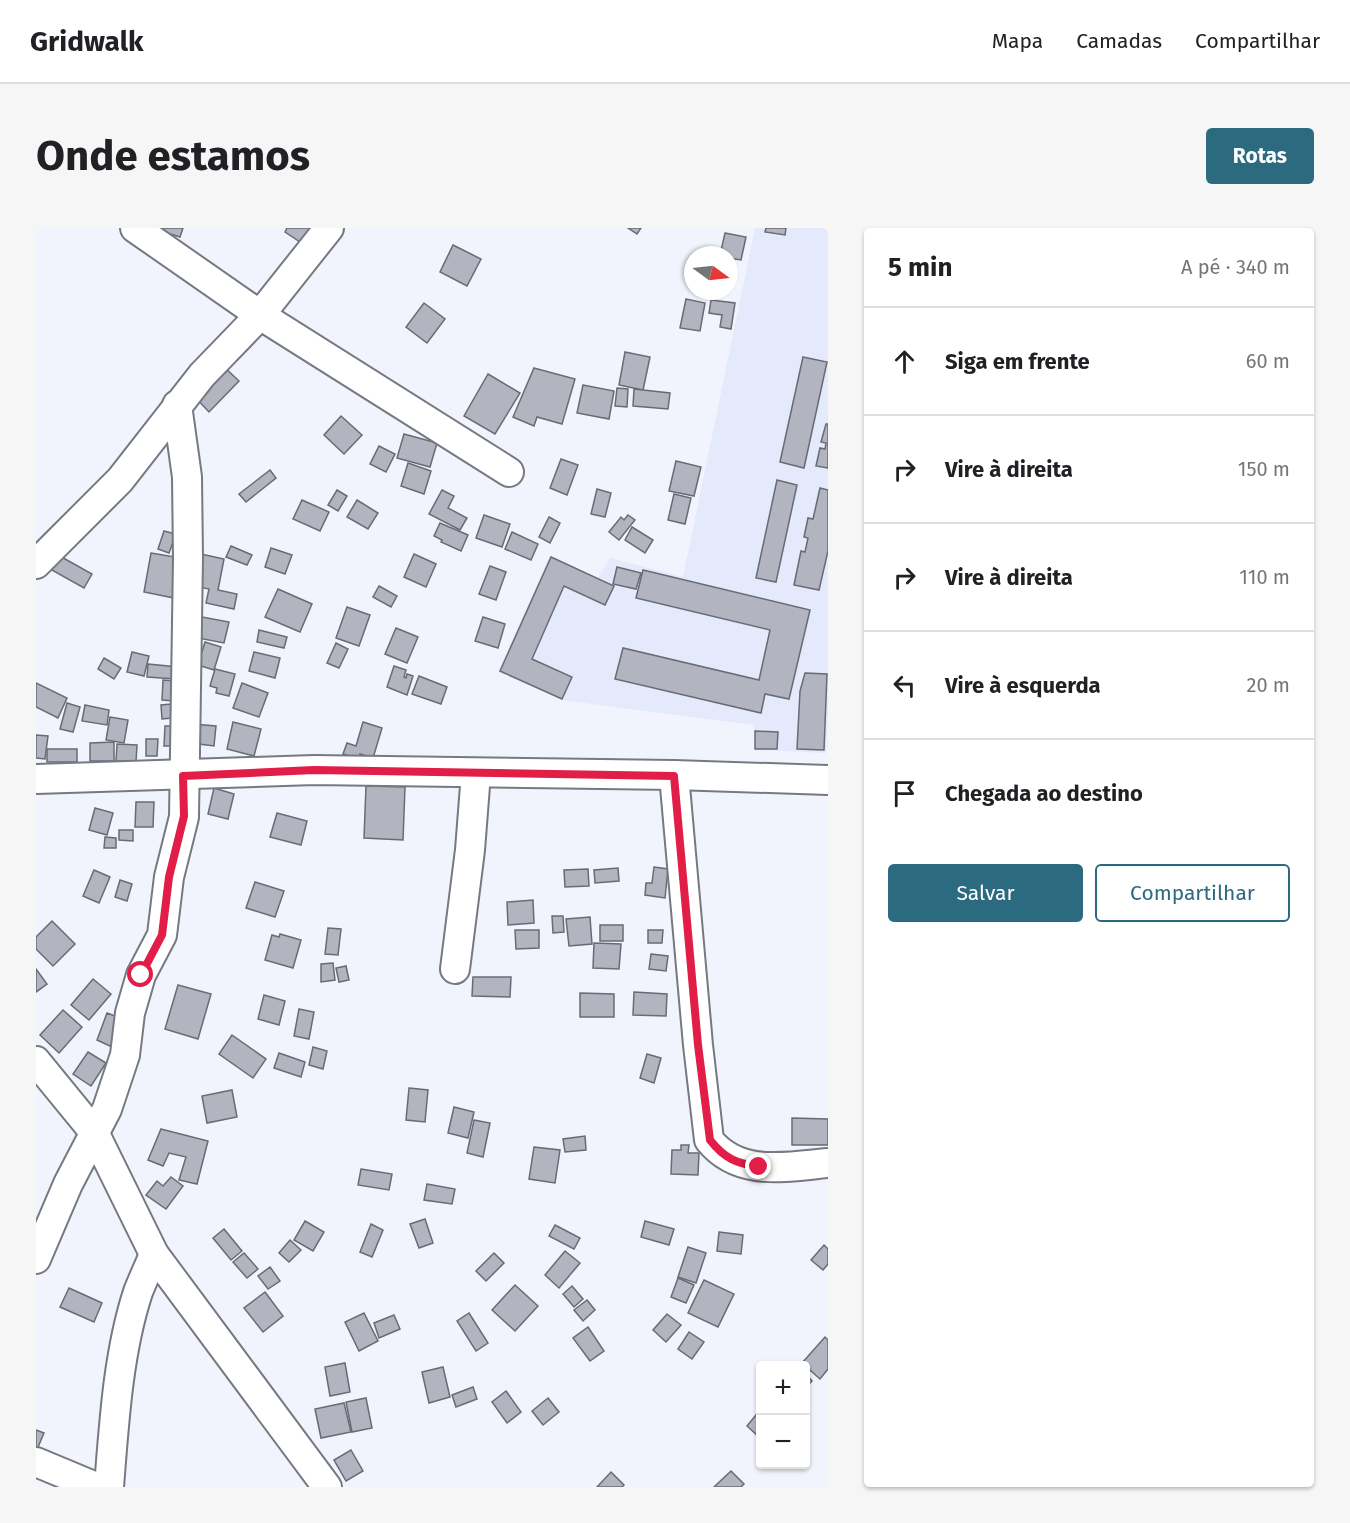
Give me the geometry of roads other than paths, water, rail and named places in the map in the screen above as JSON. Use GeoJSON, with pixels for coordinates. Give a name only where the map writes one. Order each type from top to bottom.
{"type":"FeatureCollection","features":[{"type":"Feature","properties":{"kind":"street"},"geometry":{"type":"LineString","coordinates":[[135,228],[260,315],[509,472]]}},
{"type":"Feature","properties":{"kind":"street"},"geometry":{"type":"LineString","coordinates":[[36,564],[120,480],[177,405],[202,375],[260,315],[329,228]]}},
{"type":"Feature","properties":{"kind":"street"},"geometry":{"type":"LineString","coordinates":[[36,1259],[68,1184],[107,1109],[125,1055],[130,1012],[141,975],[162,935],[169,877],[184,816],[187,477],[177,405]]}},
{"type":"Feature","properties":{"kind":"street"},"geometry":{"type":"LineString","coordinates":[[36,779],[314,770],[828,780]]}},
{"type":"Feature","properties":{"kind":"street"},"geometry":{"type":"LineString","coordinates":[[455,969],[470,849],[476,773]]}},
{"type":"Feature","properties":{"kind":"street"},"geometry":{"type":"LineString","coordinates":[[674,776],[698,1045],[710,1140],[719,1152],[737,1163],[759,1167],[828,1163]]}},
{"type":"Feature","properties":{"kind":"street"},"geometry":{"type":"LineString","coordinates":[[36,1061],[94,1132],[154,1254],[327,1487]]}},
{"type":"Feature","properties":{"kind":"street"},"geometry":{"type":"LineString","coordinates":[[109,1487],[123,1359],[138,1293],[154,1254]]}},
{"type":"Feature","properties":{"kind":"street"},"geometry":{"type":"LineString","coordinates":[[36,1462],[96,1487]]}}]}
